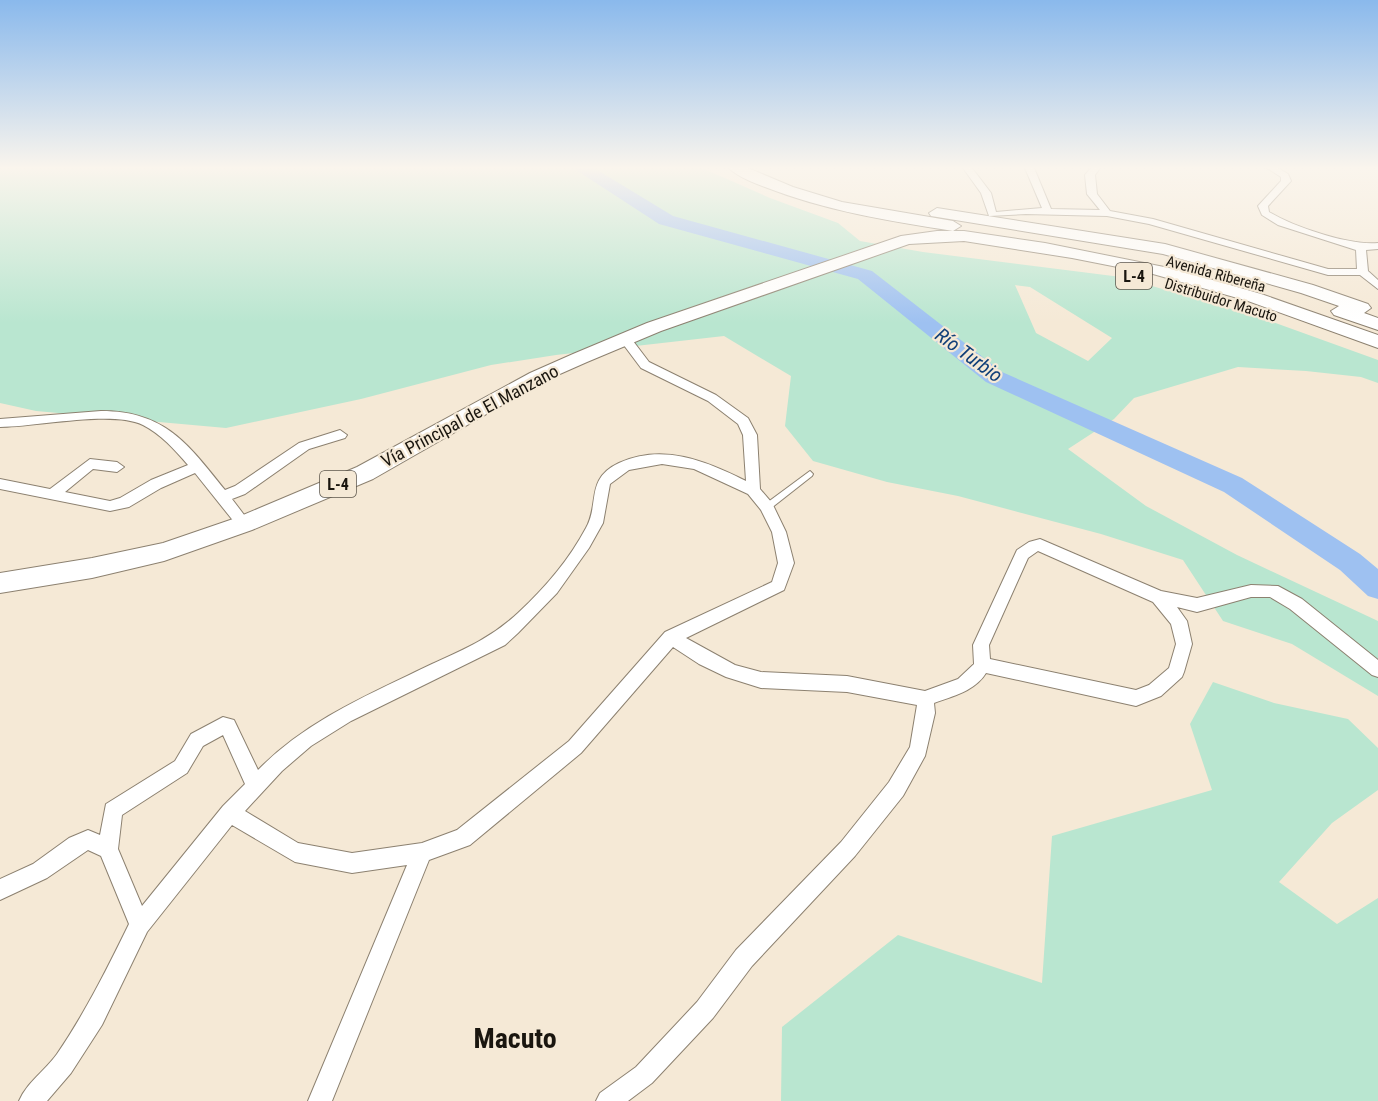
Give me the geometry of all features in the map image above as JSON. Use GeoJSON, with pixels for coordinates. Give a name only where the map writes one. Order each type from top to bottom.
{"type":"FeatureCollection","features":[{"type":"Feature","properties":{"kind":"main road"},"geometry":{"type":"LineString","coordinates":[[893,219],[907,229],[903,241]]}},
{"type":"Feature","properties":{"kind":"main road","name":"Distribuidor Macuto"},"geometry":{"type":"LineString","coordinates":[[897,219],[937,236],[1021,257],[1080,265],[1167,283],[1261,311],[1378,352]]}},
{"type":"Feature","properties":{"kind":"main road","name":"Avenida Ribereña"},"geometry":{"type":"LineString","coordinates":[[913,219],[1166,260],[1229,275],[1378,324]]}},
{"type":"Feature","properties":{"kind":"main road","name":"Avenida Ribereña"},"geometry":{"type":"LineString","coordinates":[[980,219],[1165,249],[1306,289],[1378,313]]}},
{"type":"Feature","properties":{"kind":"main road"},"geometry":{"type":"LineString","coordinates":[[1050,219],[1128,227],[1189,240],[1301,272],[1378,299]]}},
{"type":"Feature","properties":{"kind":"main road"},"geometry":{"type":"LineString","coordinates":[[903,241],[937,236],[996,241],[1180,276],[1280,306],[1378,342]]}},
{"type":"Feature","properties":{"kind":"main road"},"geometry":{"type":"LineString","coordinates":[[903,241],[1021,257]]}},
{"type":"Feature","properties":{"kind":"main road","name":"Vía Principal de El Manzano"},"geometry":{"type":"LineString","coordinates":[[0,583],[92,568],[165,552],[244,524],[365,473],[537,377],[654,327],[903,241]]}},
{"type":"Feature","properties":{"kind":"street"},"geometry":{"type":"LineString","coordinates":[[1141,219],[1378,288]]}},
{"type":"Feature","properties":{"kind":"street"},"geometry":{"type":"LineString","coordinates":[[1275,219],[1361,248],[1378,246]]}},
{"type":"Feature","properties":{"kind":"street"},"geometry":{"type":"LineString","coordinates":[[1189,240],[1223,242]]}},
{"type":"Feature","properties":{"kind":"street"},"geometry":{"type":"LineString","coordinates":[[1361,248],[1363,272],[1378,288]]}},
{"type":"Feature","properties":{"kind":"street"},"geometry":{"type":"LineString","coordinates":[[1328,272],[1363,272]]}},
{"type":"Feature","properties":{"kind":"street"},"geometry":{"type":"LineString","coordinates":[[626,340],[645,365],[711,398],[743,421],[750,435],[753,490]]}},
{"type":"Feature","properties":{"kind":"street"},"geometry":{"type":"LineString","coordinates":[[0,423],[25,424],[96,416],[135,417],[153,425],[198,466],[244,524]]}},
{"type":"Feature","properties":{"kind":"street"},"geometry":{"type":"LineString","coordinates":[[222,497],[240,490],[304,446],[340,435]]}},
{"type":"Feature","properties":{"kind":"street"},"geometry":{"type":"LineString","coordinates":[[31,1101],[63,1065],[94,1017],[140,924],[230,813],[276,765],[305,740],[345,715],[499,640],[521,622],[571,562],[595,527],[603,483],[612,473],[633,463],[656,460],[678,460],[698,464],[753,490],[767,507],[780,532],[786,563],[779,586],[671,637],[574,747],[463,838],[422,853],[352,863],[295,852],[230,813]]}},
{"type":"Feature","properties":{"kind":"street"},"geometry":{"type":"LineString","coordinates":[[52,495],[90,464],[117,467]]}},
{"type":"Feature","properties":{"kind":"street"},"geometry":{"type":"LineString","coordinates":[[0,484],[110,506],[117,505],[156,484],[198,466]]}},
{"type":"Feature","properties":{"kind":"street"},"geometry":{"type":"LineString","coordinates":[[671,637],[705,659],[732,672],[761,680],[847,684],[925,699],[964,684],[976,675],[982,665],[981,645],[1022,554],[1034,546],[1053,549],[1159,597],[1197,605],[1251,591],[1272,591],[1296,604],[1378,670]]}},
{"type":"Feature","properties":{"kind":"street"},"geometry":{"type":"LineString","coordinates":[[982,665],[1125,698],[1145,695],[1155,691],[1176,672],[1184,644],[1179,621],[1159,597]]}},
{"type":"Feature","properties":{"kind":"street"},"geometry":{"type":"LineString","coordinates":[[608,1101],[644,1076],[705,1010],[744,957],[855,841],[896,789],[918,750],[926,713],[925,699]]}},
{"type":"Feature","properties":{"kind":"street"},"geometry":{"type":"LineString","coordinates":[[140,924],[108,849],[113,811],[171,775],[187,759],[197,740],[223,725],[228,726],[256,786]]}},
{"type":"Feature","properties":{"kind":"street"},"geometry":{"type":"LineString","coordinates":[[0,890],[40,871],[82,842],[88,840],[108,849]]}},
{"type":"Feature","properties":{"kind":"street"},"geometry":{"type":"LineString","coordinates":[[320,1101],[422,853]]}},
{"type":"Feature","properties":{"kind":"lane"},"geometry":{"type":"LineString","coordinates":[[767,507],[810,474]]}},
{"type":"Feature","properties":{"kind":"green space"},"geometry":{"type":"Polygon","coordinates":[[[0,219],[828,219],[838,223],[860,241],[923,252],[1121,277],[1259,317],[1378,360],[1378,383],[1361,377],[1238,367],[1134,398],[1114,419],[1068,449],[1146,506],[1237,555],[1378,621],[1378,696],[1292,644],[1223,621],[1183,560],[1101,534],[958,496],[887,482],[813,461],[785,426],[791,376],[724,336],[556,355],[491,365],[361,399],[226,428],[36,411],[0,403],[0,219]],[[1015,285],[1036,333],[1088,361],[1112,338],[1030,287],[1015,285]]]}},
{"type":"Feature","properties":{"kind":"green space"},"geometry":{"type":"Polygon","coordinates":[[[1213,682],[1274,703],[1348,719],[1378,748],[1378,790],[1332,823],[1279,882],[1337,924],[1378,898],[1378,1101],[781,1101],[782,1027],[898,935],[1042,983],[1052,836],[1212,790],[1190,724],[1213,682]]]}},
{"type":"Feature","properties":{"kind":"waterway","name":"Río Turbio"},"geometry":{"type":"LineString","coordinates":[[665,219],[865,275],[994,377],[1233,485],[1350,562],[1378,587]]}},
{"type":"Feature","properties":{"kind":"district","name":"Macuto"},"geometry":{"type":"Point","coordinates":[515,1038]}}]}
